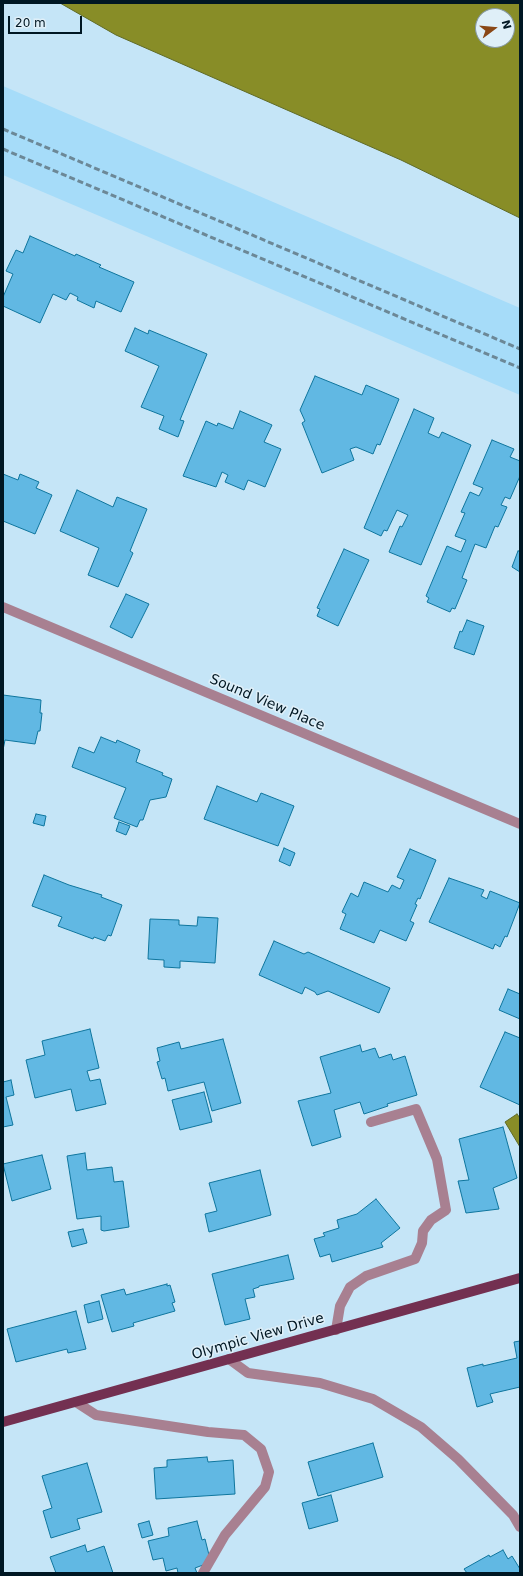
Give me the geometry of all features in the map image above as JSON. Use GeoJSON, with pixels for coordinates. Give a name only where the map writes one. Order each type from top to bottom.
{"type":"FeatureCollection","features":[{"type":"Feature","properties":{"kind":"main road","name":"Olympic View Drive"},"geometry":{"type":"LineString","coordinates":[[3,1422],[520,1278]]}},
{"type":"Feature","properties":{"kind":"street","name":"Sound View Place"},"geometry":{"type":"LineString","coordinates":[[3,607],[520,824]]}},
{"type":"Feature","properties":{"kind":"street"},"geometry":{"type":"LineString","coordinates":[[336,1330],[340,1306],[350,1287],[366,1276],[415,1259],[422,1243],[423,1231],[431,1220],[446,1210],[437,1159],[416,1109],[371,1122]]}},
{"type":"Feature","properties":{"kind":"street"},"geometry":{"type":"LineString","coordinates":[[229,1359],[248,1373],[320,1383],[373,1399],[421,1427],[458,1459],[512,1515],[520,1527]]}},
{"type":"Feature","properties":{"kind":"street"},"geometry":{"type":"LineString","coordinates":[[76,1402],[96,1415],[208,1432],[244,1435],[261,1449],[269,1472],[265,1487],[225,1535],[204,1573]]}},
{"type":"Feature","properties":{"kind":"shaded area"},"geometry":{"type":"Polygon","coordinates":[[[60,3],[520,3],[520,218],[401,160],[116,35],[60,3]]]}},
{"type":"Feature","properties":{"kind":"shaded area"},"geometry":{"type":"Polygon","coordinates":[[[3,86],[520,308],[520,395],[3,175],[3,86]]]}},
{"type":"Feature","properties":{"kind":"shaded area"},"geometry":{"type":"Polygon","coordinates":[[[517,1114],[520,1118],[520,1147],[505,1122],[517,1114]]]}},
{"type":"Feature","properties":{"kind":"building"},"geometry":{"type":"Polygon","coordinates":[[[30,236],[75,256],[76,254],[101,265],[99,267],[134,282],[121,312],[96,301],[94,308],[77,300],[78,297],[70,293],[66,300],[53,294],[40,323],[3,306],[3,297],[13,274],[6,271],[16,250],[23,253],[30,236]]]}},
{"type":"Feature","properties":{"kind":"building"},"geometry":{"type":"Polygon","coordinates":[[[135,328],[148,334],[149,330],[207,354],[180,420],[184,421],[178,437],[159,429],[164,416],[141,407],[159,366],[125,351],[135,328]]]}},
{"type":"Feature","properties":{"kind":"building"},"geometry":{"type":"Polygon","coordinates":[[[315,376],[362,395],[366,385],[399,399],[380,445],[377,444],[373,454],[356,447],[350,449],[354,460],[322,473],[302,423],[305,421],[300,410],[315,376]]]}},
{"type":"Feature","properties":{"kind":"building"},"geometry":{"type":"Polygon","coordinates":[[[414,409],[434,418],[428,433],[439,438],[442,432],[471,445],[421,565],[389,552],[400,526],[402,527],[408,515],[397,510],[387,531],[384,530],[381,536],[364,528],[414,409]]]}},
{"type":"Feature","properties":{"kind":"building"},"geometry":{"type":"Polygon","coordinates":[[[240,411],[272,425],[264,442],[281,449],[265,487],[248,480],[244,490],[225,482],[228,475],[222,472],[216,487],[183,476],[206,421],[217,426],[218,423],[233,429],[240,411]]]}},
{"type":"Feature","properties":{"kind":"building"},"geometry":{"type":"Polygon","coordinates":[[[492,440],[514,449],[510,457],[520,461],[520,476],[510,499],[505,497],[501,505],[507,507],[498,527],[495,526],[486,548],[475,544],[462,578],[467,580],[455,609],[452,608],[450,612],[427,602],[429,598],[426,596],[447,546],[461,552],[466,540],[455,536],[465,513],[461,512],[470,492],[479,496],[483,488],[473,484],[492,440]]]}},
{"type":"Feature","properties":{"kind":"building"},"geometry":{"type":"Polygon","coordinates":[[[3,474],[18,480],[20,474],[39,482],[36,488],[52,495],[35,534],[3,521],[3,474]]]}},
{"type":"Feature","properties":{"kind":"building"},"geometry":{"type":"Polygon","coordinates":[[[77,490],[113,507],[117,497],[147,509],[130,551],[133,553],[118,587],[88,575],[99,548],[60,531],[77,490]]]}},
{"type":"Feature","properties":{"kind":"building"},"geometry":{"type":"Polygon","coordinates":[[[344,549],[369,560],[338,626],[317,616],[320,609],[317,608],[344,549]]]}},
{"type":"Feature","properties":{"kind":"building"},"geometry":{"type":"Polygon","coordinates":[[[518,551],[520,551],[520,572],[512,567],[518,551]]]}},
{"type":"Feature","properties":{"kind":"building"},"geometry":{"type":"Polygon","coordinates":[[[126,594],[149,604],[132,638],[110,627],[126,594]]]}},
{"type":"Feature","properties":{"kind":"building"},"geometry":{"type":"Polygon","coordinates":[[[467,620],[484,626],[474,655],[454,648],[460,631],[462,632],[467,620]]]}},
{"type":"Feature","properties":{"kind":"building"},"geometry":{"type":"Polygon","coordinates":[[[3,695],[41,700],[40,713],[42,713],[40,731],[38,731],[35,744],[5,740],[3,750],[3,695]]]}},
{"type":"Feature","properties":{"kind":"building"},"geometry":{"type":"Polygon","coordinates":[[[101,737],[116,743],[117,740],[140,750],[136,762],[163,773],[162,775],[172,779],[166,797],[150,800],[143,820],[140,820],[137,827],[114,818],[126,788],[72,767],[79,747],[94,753],[101,737]]]}},
{"type":"Feature","properties":{"kind":"building"},"geometry":{"type":"Polygon","coordinates":[[[217,786],[257,802],[261,793],[294,806],[278,846],[204,819],[217,786]]]}},
{"type":"Feature","properties":{"kind":"building"},"geometry":{"type":"Polygon","coordinates":[[[36,814],[46,816],[44,826],[33,823],[36,814]]]}},
{"type":"Feature","properties":{"kind":"building"},"geometry":{"type":"Polygon","coordinates":[[[119,822],[130,826],[126,835],[116,831],[119,822]]]}},
{"type":"Feature","properties":{"kind":"building"},"geometry":{"type":"Polygon","coordinates":[[[284,848],[295,853],[290,866],[279,861],[284,848]]]}},
{"type":"Feature","properties":{"kind":"building"},"geometry":{"type":"Polygon","coordinates":[[[410,849],[436,860],[420,899],[418,898],[415,904],[417,905],[410,921],[414,923],[406,941],[380,930],[374,943],[340,929],[346,914],[342,912],[351,893],[358,897],[364,882],[388,892],[392,885],[400,889],[404,880],[397,877],[410,849]]]}},
{"type":"Feature","properties":{"kind":"building"},"geometry":{"type":"Polygon","coordinates":[[[44,875],[69,885],[102,895],[101,897],[122,905],[111,936],[108,935],[105,941],[94,937],[93,939],[58,926],[62,917],[32,906],[44,875]]]}},
{"type":"Feature","properties":{"kind":"building"},"geometry":{"type":"Polygon","coordinates":[[[449,878],[484,890],[481,896],[487,899],[490,891],[520,903],[507,937],[505,936],[500,947],[495,944],[493,949],[429,922],[449,878]]]}},
{"type":"Feature","properties":{"kind":"building"},"geometry":{"type":"Polygon","coordinates":[[[198,917],[218,918],[215,963],[180,961],[180,968],[164,967],[164,960],[148,959],[150,919],[179,920],[179,925],[197,926],[198,917]]]}},
{"type":"Feature","properties":{"kind":"building"},"geometry":{"type":"Polygon","coordinates":[[[274,941],[304,954],[308,952],[390,988],[379,1013],[328,991],[317,995],[315,992],[305,987],[302,994],[259,975],[274,941]]]}},
{"type":"Feature","properties":{"kind":"building"},"geometry":{"type":"Polygon","coordinates":[[[508,989],[520,994],[520,1019],[499,1010],[508,989]]]}},
{"type":"Feature","properties":{"kind":"building"},"geometry":{"type":"Polygon","coordinates":[[[90,1029],[99,1068],[87,1071],[90,1081],[100,1079],[106,1104],[76,1111],[71,1089],[35,1098],[26,1060],[45,1055],[42,1041],[90,1029]]]}},
{"type":"Feature","properties":{"kind":"building"},"geometry":{"type":"Polygon","coordinates":[[[505,1032],[520,1038],[520,1105],[480,1087],[505,1032]]]}},
{"type":"Feature","properties":{"kind":"building"},"geometry":{"type":"Polygon","coordinates":[[[223,1039],[241,1103],[212,1111],[204,1082],[168,1091],[165,1078],[162,1079],[157,1062],[160,1061],[157,1048],[179,1042],[181,1049],[223,1039]]]}},
{"type":"Feature","properties":{"kind":"building"},"geometry":{"type":"Polygon","coordinates":[[[360,1045],[362,1052],[375,1048],[379,1058],[391,1054],[393,1060],[405,1056],[417,1095],[387,1104],[388,1106],[364,1114],[360,1102],[334,1110],[341,1137],[312,1146],[298,1101],[331,1093],[320,1057],[360,1045]]]}},
{"type":"Feature","properties":{"kind":"building"},"geometry":{"type":"Polygon","coordinates":[[[11,1080],[14,1095],[6,1097],[13,1125],[3,1127],[3,1082],[11,1080]]]}},
{"type":"Feature","properties":{"kind":"building"},"geometry":{"type":"Polygon","coordinates":[[[204,1092],[212,1122],[180,1130],[172,1100],[204,1092]]]}},
{"type":"Feature","properties":{"kind":"building"},"geometry":{"type":"Polygon","coordinates":[[[503,1127],[517,1178],[493,1188],[499,1209],[466,1213],[458,1181],[469,1180],[459,1139],[503,1127]]]}},
{"type":"Feature","properties":{"kind":"building"},"geometry":{"type":"Polygon","coordinates":[[[85,1153],[87,1170],[112,1167],[114,1182],[123,1181],[129,1227],[104,1231],[101,1230],[101,1216],[77,1219],[67,1156],[85,1153]]]}},
{"type":"Feature","properties":{"kind":"building"},"geometry":{"type":"Polygon","coordinates":[[[42,1155],[51,1189],[12,1201],[3,1164],[42,1155]]]}},
{"type":"Feature","properties":{"kind":"building"},"geometry":{"type":"Polygon","coordinates":[[[260,1170],[271,1215],[209,1232],[205,1214],[217,1211],[209,1183],[260,1170]]]}},
{"type":"Feature","properties":{"kind":"building"},"geometry":{"type":"Polygon","coordinates":[[[376,1199],[400,1228],[381,1243],[383,1247],[332,1262],[330,1254],[320,1257],[314,1239],[325,1236],[323,1233],[339,1228],[337,1220],[357,1214],[376,1199]]]}},
{"type":"Feature","properties":{"kind":"building"},"geometry":{"type":"Polygon","coordinates":[[[83,1229],[87,1243],[72,1247],[68,1232],[83,1229]]]}},
{"type":"Feature","properties":{"kind":"building"},"geometry":{"type":"Polygon","coordinates":[[[288,1255],[294,1279],[259,1286],[253,1289],[255,1297],[245,1299],[250,1319],[225,1325],[212,1274],[288,1255]]]}},
{"type":"Feature","properties":{"kind":"building"},"geometry":{"type":"Polygon","coordinates":[[[167,1284],[167,1286],[170,1285],[175,1302],[172,1303],[175,1311],[133,1323],[134,1326],[112,1332],[101,1295],[124,1289],[126,1295],[167,1284]]]}},
{"type":"Feature","properties":{"kind":"building"},"geometry":{"type":"Polygon","coordinates":[[[99,1301],[103,1319],[88,1323],[84,1305],[99,1301]]]}},
{"type":"Feature","properties":{"kind":"building"},"geometry":{"type":"Polygon","coordinates":[[[76,1311],[86,1349],[68,1353],[67,1349],[16,1362],[7,1329],[76,1311]]]}},
{"type":"Feature","properties":{"kind":"building"},"geometry":{"type":"Polygon","coordinates":[[[520,1341],[520,1387],[490,1394],[493,1402],[477,1407],[467,1368],[517,1358],[514,1342],[520,1341]]]}},
{"type":"Feature","properties":{"kind":"building"},"geometry":{"type":"Polygon","coordinates":[[[373,1443],[383,1477],[318,1496],[308,1462],[373,1443]]]}},
{"type":"Feature","properties":{"kind":"building"},"geometry":{"type":"Polygon","coordinates":[[[207,1457],[208,1462],[233,1460],[235,1494],[156,1499],[154,1468],[167,1467],[167,1460],[207,1457]]]}},
{"type":"Feature","properties":{"kind":"building"},"geometry":{"type":"Polygon","coordinates":[[[87,1463],[102,1512],[77,1519],[80,1529],[51,1538],[43,1511],[52,1508],[42,1476],[87,1463]]]}},
{"type":"Feature","properties":{"kind":"building"},"geometry":{"type":"Polygon","coordinates":[[[331,1495],[338,1521],[309,1529],[302,1503],[331,1495]]]}},
{"type":"Feature","properties":{"kind":"building"},"geometry":{"type":"Polygon","coordinates":[[[149,1521],[153,1535],[142,1538],[138,1524],[149,1521]]]}},
{"type":"Feature","properties":{"kind":"building"},"geometry":{"type":"Polygon","coordinates":[[[197,1521],[202,1540],[205,1539],[209,1555],[203,1565],[195,1568],[197,1573],[178,1573],[177,1568],[166,1571],[163,1558],[153,1560],[148,1541],[169,1536],[168,1528],[197,1521]]]}},
{"type":"Feature","properties":{"kind":"building"},"geometry":{"type":"Polygon","coordinates":[[[85,1545],[87,1552],[104,1546],[113,1573],[56,1573],[50,1557],[85,1545]]]}},
{"type":"Feature","properties":{"kind":"building"},"geometry":{"type":"Polygon","coordinates":[[[503,1550],[508,1559],[512,1556],[520,1569],[520,1573],[467,1573],[464,1569],[489,1555],[490,1557],[503,1550]]]}},
{"type":"Feature","properties":{"kind":"railway"},"geometry":{"type":"LineString","coordinates":[[3,129],[520,349]]}},
{"type":"Feature","properties":{"kind":"railway"},"geometry":{"type":"LineString","coordinates":[[3,149],[520,368]]}}]}
